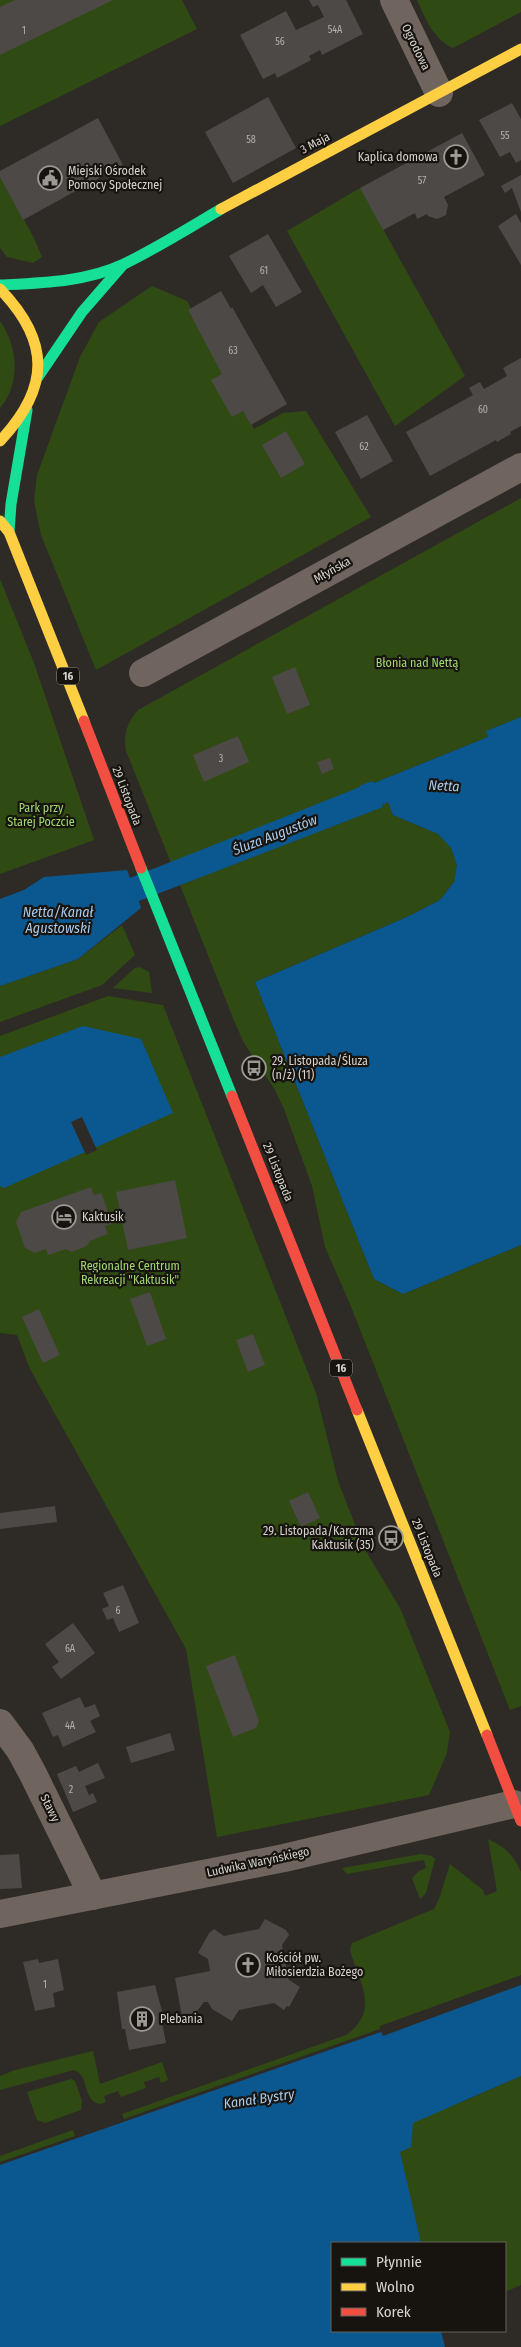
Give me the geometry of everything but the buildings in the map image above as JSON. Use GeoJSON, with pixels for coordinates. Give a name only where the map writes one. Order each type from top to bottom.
{"type":"FeatureCollection","features":[{"type":"Feature","properties":{"kind":"main road","name":"3 Maja"},"geometry":{"type":"LineString","coordinates":[[0,285],[46,283],[80,278],[123,265],[222,209],[521,49]]}},
{"type":"Feature","properties":{"kind":"main road","name":"3 Maja"},"geometry":{"type":"LineString","coordinates":[[38,377],[55,349],[82,312],[123,265]]}},
{"type":"Feature","properties":{"kind":"main road"},"geometry":{"type":"LineString","coordinates":[[0,289],[16,302],[30,325],[38,350],[38,377],[34,394],[27,410],[14,428],[0,441]]}},
{"type":"Feature","properties":{"kind":"main road","name":"29 Listopada"},"geometry":{"type":"LineString","coordinates":[[9,532],[11,504],[27,410]]}},
{"type":"Feature","properties":{"kind":"main road","name":"29 Listopada"},"geometry":{"type":"LineString","coordinates":[[0,522],[9,532],[67,674],[122,822],[518,1812]]}},
{"type":"Feature","properties":{"kind":"street","name":"Ogrodowa"},"geometry":{"type":"LineString","coordinates":[[394,0],[439,93]]}},
{"type":"Feature","properties":{"kind":"street","name":"Młyńska"},"geometry":{"type":"LineString","coordinates":[[143,673],[521,467]]}},
{"type":"Feature","properties":{"kind":"street","name":"Stawy"},"geometry":{"type":"LineString","coordinates":[[0,1723],[20,1750],[33,1774],[93,1896]]}},
{"type":"Feature","properties":{"kind":"street","name":"Ludwika Waryńskiego"},"geometry":{"type":"LineString","coordinates":[[0,1914],[518,1812]]}},
{"type":"Feature","properties":{"kind":"green space"},"geometry":{"type":"Polygon","coordinates":[[[0,0],[182,0],[197,29],[0,126],[0,0]]]}},
{"type":"Feature","properties":{"kind":"green space"},"geometry":{"type":"Polygon","coordinates":[[[417,0],[521,0],[521,12],[453,48],[435,34],[417,0]]]}},
{"type":"Feature","properties":{"kind":"green space"},"geometry":{"type":"Polygon","coordinates":[[[0,176],[34,238],[42,257],[33,263],[7,257],[0,248],[0,176]]]}},
{"type":"Feature","properties":{"kind":"green space"},"geometry":{"type":"Polygon","coordinates":[[[360,188],[465,376],[395,426],[287,231],[360,188]]]}},
{"type":"Feature","properties":{"kind":"green space"},"geometry":{"type":"Polygon","coordinates":[[[152,286],[187,301],[254,429],[283,413],[306,411],[371,517],[96,670],[41,535],[34,501],[37,475],[80,357],[99,322],[152,286]]]}},
{"type":"Feature","properties":{"kind":"green space"},"geometry":{"type":"Polygon","coordinates":[[[0,321],[11,342],[15,365],[11,388],[0,408],[0,321]]]}},
{"type":"Feature","properties":{"kind":"green space","name":"Błonia nad Nettą"},"geometry":{"type":"Polygon","coordinates":[[[521,498],[521,717],[486,731],[488,737],[374,783],[372,781],[171,863],[126,751],[125,739],[127,729],[138,710],[521,498]]]}},
{"type":"Feature","properties":{"kind":"green space","name":"Park przy Starej Poczcie"},"geometry":{"type":"Polygon","coordinates":[[[0,579],[34,663],[94,840],[0,874],[0,579]]]}},
{"type":"Feature","properties":{"kind":"green space"},"geometry":{"type":"Polygon","coordinates":[[[388,802],[393,815],[438,834],[451,848],[457,865],[454,882],[440,900],[407,917],[255,982],[374,1279],[403,1294],[521,1245],[521,1706],[510,1710],[350,1304],[325,1247],[312,1186],[284,1109],[275,1090],[244,1043],[180,885],[382,807],[382,805],[388,802]]]}},
{"type":"Feature","properties":{"kind":"green space"},"geometry":{"type":"Polygon","coordinates":[[[122,925],[135,955],[102,985],[0,1022],[0,986],[78,959],[122,925]]]}},
{"type":"Feature","properties":{"kind":"green space"},"geometry":{"type":"Polygon","coordinates":[[[140,967],[149,972],[152,993],[113,988],[135,968],[140,967]]]}},
{"type":"Feature","properties":{"kind":"green space","name":"Regionalne Centrum Rekreacji \"Kaktusik\""},"geometry":{"type":"Polygon","coordinates":[[[108,996],[163,1005],[316,1393],[338,1481],[357,1530],[367,1553],[400,1608],[450,1732],[447,1753],[429,1795],[217,1837],[186,1649],[30,1369],[17,1335],[0,1333],[0,1036],[108,996]]]}},
{"type":"Feature","properties":{"kind":"green space"},"geometry":{"type":"Polygon","coordinates":[[[488,1839],[508,1852],[521,1872],[521,1975],[380,2026],[380,2029],[124,2119],[122,2114],[346,2035],[357,2026],[363,2016],[365,2006],[362,1985],[350,1950],[352,1943],[434,1909],[450,1864],[483,1890],[485,1896],[497,1891],[488,1839]]]}},
{"type":"Feature","properties":{"kind":"green space"},"geometry":{"type":"Polygon","coordinates":[[[421,1854],[432,1856],[435,1859],[426,1893],[420,1899],[412,1878],[419,1871],[426,1868],[424,1860],[347,1874],[342,1868],[421,1854]]]}},
{"type":"Feature","properties":{"kind":"green space"},"geometry":{"type":"Polygon","coordinates":[[[93,2051],[100,2084],[162,2062],[168,2080],[161,2083],[159,2077],[144,2082],[146,2088],[121,2097],[118,2091],[104,2096],[106,2102],[100,2104],[94,2102],[88,2093],[82,2077],[74,2070],[0,2090],[0,2076],[15,2070],[93,2051]]]}},
{"type":"Feature","properties":{"kind":"green space"},"geometry":{"type":"Polygon","coordinates":[[[521,2076],[521,2285],[506,2292],[506,2242],[348,2242],[378,2101],[462,2102],[521,2076]]]}},
{"type":"Feature","properties":{"kind":"green space"},"geometry":{"type":"Polygon","coordinates":[[[71,2079],[75,2081],[82,2101],[81,2110],[45,2123],[37,2120],[27,2092],[71,2079]]]}},
{"type":"Feature","properties":{"kind":"green space"},"geometry":{"type":"Polygon","coordinates":[[[73,2130],[75,2136],[0,2162],[0,2156],[73,2130]]]}},
{"type":"Feature","properties":{"kind":"water"},"geometry":{"type":"Polygon","coordinates":[[[521,717],[521,1245],[403,1294],[374,1279],[255,982],[407,917],[440,900],[454,882],[457,865],[451,848],[438,834],[393,815],[388,802],[382,805],[383,807],[139,901],[141,908],[78,959],[0,986],[0,899],[24,890],[44,877],[127,870],[130,878],[359,786],[372,781],[374,783],[488,737],[486,731],[521,717]]]}},
{"type":"Feature","properties":{"kind":"water"},"geometry":{"type":"Polygon","coordinates":[[[83,1026],[141,1039],[173,1113],[4,1188],[0,1186],[0,1057],[83,1026]]]}},
{"type":"Feature","properties":{"kind":"water","name":"Kanał Bystry"},"geometry":{"type":"Polygon","coordinates":[[[521,1985],[521,2076],[413,2123],[411,2147],[400,2152],[421,2242],[331,2242],[331,2332],[441,2332],[445,2347],[0,2347],[0,2165],[381,2032],[383,2036],[521,1985]]]}},
{"type":"Feature","properties":{"kind":"pier"},"geometry":{"type":"Polygon","coordinates":[[[82,1117],[97,1150],[86,1155],[71,1122],[82,1117]]]}},
{"type":"Feature","properties":{"kind":"traffic: fast"},"geometry":{"type":"LineString","coordinates":[[0,285],[79,278],[109,270],[173,238],[221,209]]}},
{"type":"Feature","properties":{"kind":"traffic: fast"},"geometry":{"type":"LineString","coordinates":[[38,377],[82,312],[122,266]]}},
{"type":"Feature","properties":{"kind":"traffic: fast"},"geometry":{"type":"LineString","coordinates":[[9,532],[11,504],[27,410]]}},
{"type":"Feature","properties":{"kind":"traffic: fast"},"geometry":{"type":"LineString","coordinates":[[141,868],[232,1096]]}},
{"type":"Feature","properties":{"kind":"traffic: slow"},"geometry":{"type":"LineString","coordinates":[[221,209],[521,49]]}},
{"type":"Feature","properties":{"kind":"traffic: slow"},"geometry":{"type":"LineString","coordinates":[[0,289],[17,309],[29,328],[36,346],[38,365],[35,384],[28,402],[0,441]]}},
{"type":"Feature","properties":{"kind":"traffic: slow"},"geometry":{"type":"LineString","coordinates":[[0,521],[9,532],[84,721]]}},
{"type":"Feature","properties":{"kind":"traffic: slow"},"geometry":{"type":"LineString","coordinates":[[357,1410],[487,1735]]}},
{"type":"Feature","properties":{"kind":"traffic: jam"},"geometry":{"type":"LineString","coordinates":[[84,721],[141,868]]}},
{"type":"Feature","properties":{"kind":"traffic: jam"},"geometry":{"type":"LineString","coordinates":[[232,1096],[357,1410]]}},
{"type":"Feature","properties":{"kind":"traffic: jam"},"geometry":{"type":"LineString","coordinates":[[487,1735],[521,1821]]}},
{"type":"Feature","properties":{"kind":"place","name":"Kaplica domowa"},"geometry":{"type":"Point","coordinates":[456,157]}},
{"type":"Feature","properties":{"kind":"place","name":"Miejski Ośrodek Pomocy Społecznej"},"geometry":{"type":"Point","coordinates":[50,178]}},
{"type":"Feature","properties":{"kind":"place","name":"29. Listopada/Śluza (n/ż) (11)"},"geometry":{"type":"Point","coordinates":[254,1068]}},
{"type":"Feature","properties":{"kind":"place","name":"Kaktusik"},"geometry":{"type":"Point","coordinates":[64,1217]}},
{"type":"Feature","properties":{"kind":"place","name":"29. Listopada/Karczma Kaktusik (35)"},"geometry":{"type":"Point","coordinates":[391,1538]}},
{"type":"Feature","properties":{"kind":"place","name":"Kościół pw. Miłosierdzia Bożego"},"geometry":{"type":"Point","coordinates":[248,1965]}},
{"type":"Feature","properties":{"kind":"place","name":"Plebania"},"geometry":{"type":"Point","coordinates":[142,2019]}},
{"type":"Feature","properties":{"kind":"water label","name":"Netta"},"geometry":{"type":"Point","coordinates":[444,786]}},
{"type":"Feature","properties":{"kind":"water label","name":"Śluza Augustów"},"geometry":{"type":"Point","coordinates":[275,835]}},
{"type":"Feature","properties":{"kind":"water label","name":"Netta/Kanał Agustowski"},"geometry":{"type":"Point","coordinates":[58,920]}}]}
